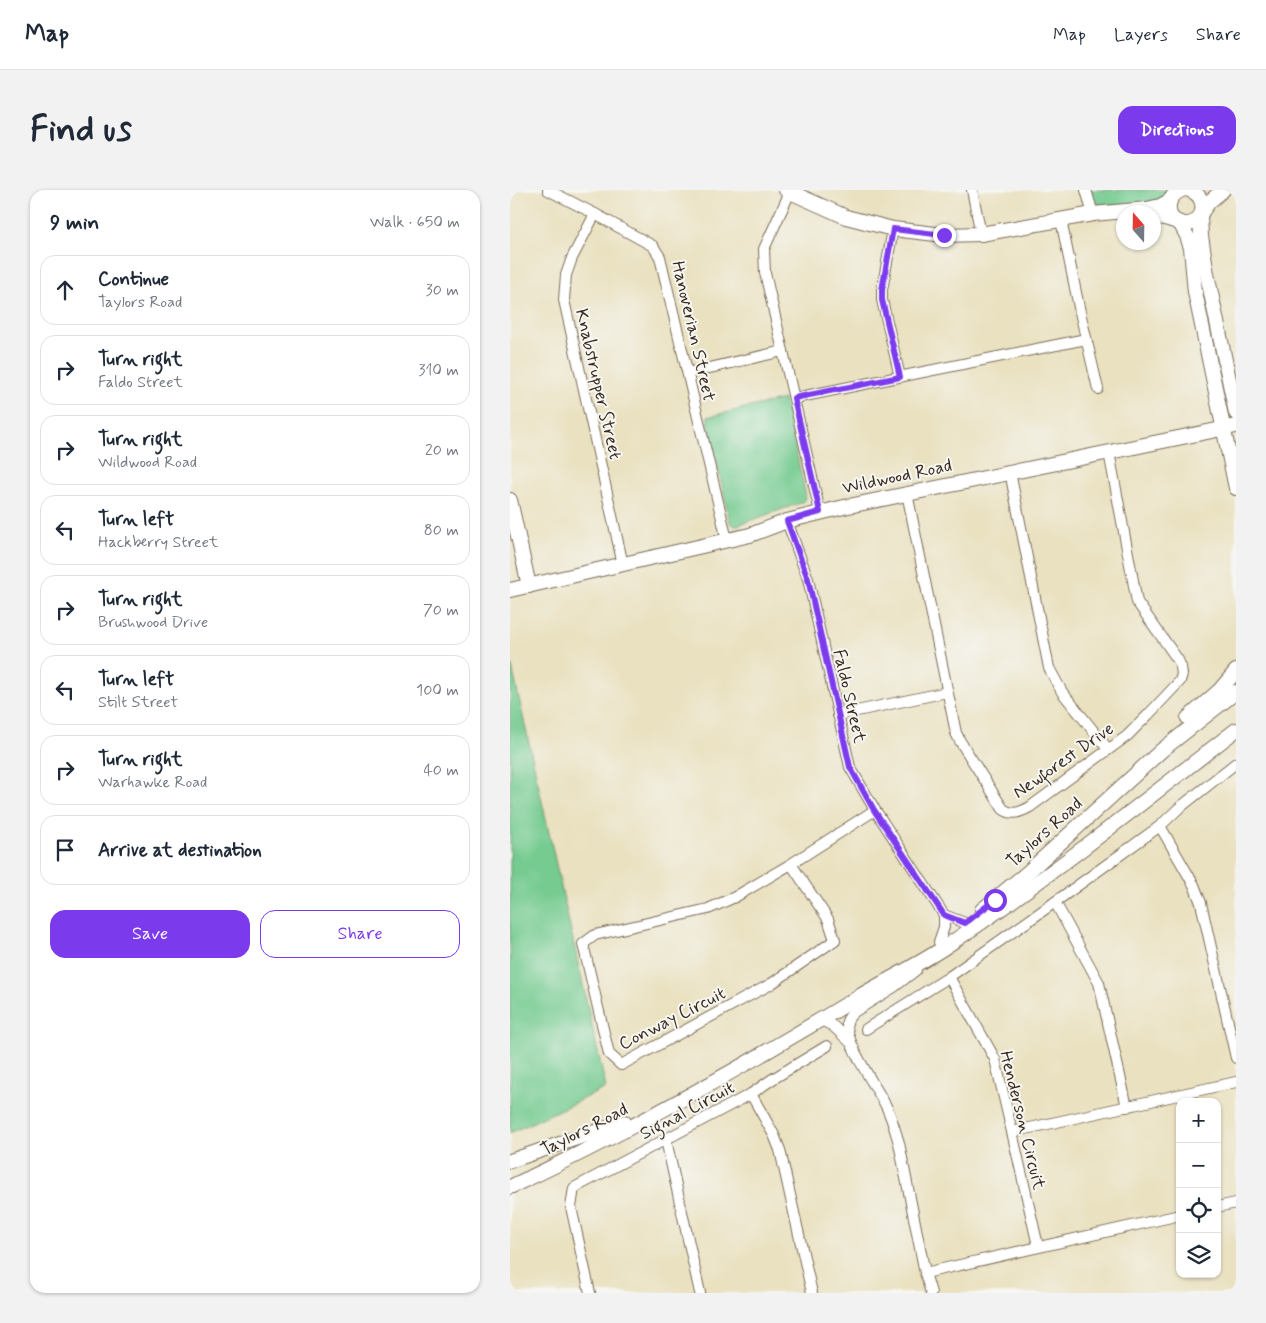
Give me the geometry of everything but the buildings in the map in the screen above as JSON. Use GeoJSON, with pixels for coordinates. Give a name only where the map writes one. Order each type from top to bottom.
{"type":"FeatureCollection","features":[{"type":"Feature","properties":{"kind":"street","name":"Hanoverian Street"},"geometry":{"type":"LineString","coordinates":[[548,190],[653,246],[660,257],[726,540]]}},
{"type":"Feature","properties":{"kind":"street"},"geometry":{"type":"LineString","coordinates":[[972,190],[981,234]]}},
{"type":"Feature","properties":{"kind":"street"},"geometry":{"type":"LineString","coordinates":[[1086,190],[1099,213]]}},
{"type":"Feature","properties":{"kind":"street"},"geometry":{"type":"LineString","coordinates":[[1236,413],[1199,270],[1190,242],[1184,228],[1169,212],[1170,201],[1176,192],[1190,190],[1198,194],[1203,205],[1201,213],[1199,270],[1195,292],[1230,427],[1236,488]]}},
{"type":"Feature","properties":{"kind":"street"},"geometry":{"type":"LineString","coordinates":[[1161,218],[1191,223],[1196,220],[1210,202],[1223,190]]}},
{"type":"Feature","properties":{"kind":"street"},"geometry":{"type":"LineString","coordinates":[[820,512],[765,273],[764,249],[788,191],[846,217],[893,229],[944,235],[981,234],[1099,213],[1147,209],[1170,201]]}},
{"type":"Feature","properties":{"kind":"street"},"geometry":{"type":"LineString","coordinates":[[1099,213],[1116,214]]}},
{"type":"Feature","properties":{"kind":"street","name":"Knabstrupper Street"},"geometry":{"type":"LineString","coordinates":[[595,214],[572,258],[566,275],[564,300],[623,565]]}},
{"type":"Feature","properties":{"kind":"street"},"geometry":{"type":"LineString","coordinates":[[1061,220],[1098,389]]}},
{"type":"Feature","properties":{"kind":"street"},"geometry":{"type":"LineString","coordinates":[[893,229],[882,290],[882,300],[900,377]]}},
{"type":"Feature","properties":{"kind":"street"},"geometry":{"type":"LineString","coordinates":[[794,398],[1086,338]]}},
{"type":"Feature","properties":{"kind":"street"},"geometry":{"type":"LineString","coordinates":[[688,373],[784,351]]}},
{"type":"Feature","properties":{"kind":"street","name":"Wildwood Road"},"geometry":{"type":"LineString","coordinates":[[510,590],[750,535],[787,521],[820,512],[1230,427]]}},
{"type":"Feature","properties":{"kind":"street","name":"Newforest Drive"},"geometry":{"type":"LineString","coordinates":[[907,493],[956,732],[1003,809],[1007,812],[1016,813],[1030,807],[1127,736],[1180,681],[1182,674],[1178,660],[1137,602],[1109,452]]}},
{"type":"Feature","properties":{"kind":"street"},"geometry":{"type":"LineString","coordinates":[[1010,472],[1049,668],[1062,692],[1108,749]]}},
{"type":"Feature","properties":{"kind":"street"},"geometry":{"type":"LineString","coordinates":[[510,500],[529,586]]}},
{"type":"Feature","properties":{"kind":"street","name":"Faldo Street"},"geometry":{"type":"LineString","coordinates":[[787,521],[808,579],[850,767],[874,810],[944,915]]}},
{"type":"Feature","properties":{"kind":"street"},"geometry":{"type":"LineString","coordinates":[[1162,750],[1186,720],[1220,690],[1236,671]]}},
{"type":"Feature","properties":{"kind":"street"},"geometry":{"type":"LineString","coordinates":[[838,715],[948,692]]}},
{"type":"Feature","properties":{"kind":"street","name":"Taylors Road"},"geometry":{"type":"LineString","coordinates":[[942,945],[965,923],[1020,878],[1162,750],[1236,692]]}},
{"type":"Feature","properties":{"kind":"street","name":"Taylors Road"},"geometry":{"type":"LineString","coordinates":[[510,1187],[674,1104],[821,1020],[942,945],[1047,876],[1236,730]]}},
{"type":"Feature","properties":{"kind":"street"},"geometry":{"type":"LineString","coordinates":[[866,1029],[949,977],[1055,902],[1160,826],[1178,809],[1236,763]]}},
{"type":"Feature","properties":{"kind":"street","name":"Conway Circuit"},"geometry":{"type":"LineString","coordinates":[[791,864],[828,920],[835,940],[771,984],[621,1065],[608,1054],[583,944],[595,935],[708,909],[735,897],[791,864],[874,810]]}},
{"type":"Feature","properties":{"kind":"street"},"geometry":{"type":"LineString","coordinates":[[1160,826],[1194,885],[1201,903],[1236,1058]]}},
{"type":"Feature","properties":{"kind":"street"},"geometry":{"type":"LineString","coordinates":[[1055,902],[1099,983],[1127,1107]]}},
{"type":"Feature","properties":{"kind":"street"},"geometry":{"type":"LineString","coordinates":[[931,1293],[924,1272],[895,1129],[886,1107],[851,1043],[846,1026],[849,1017],[894,987],[942,945],[944,915],[965,923]]}},
{"type":"Feature","properties":{"kind":"street","name":"Henderson Circuit"},"geometry":{"type":"LineString","coordinates":[[949,977],[995,1059],[1038,1246]]}},
{"type":"Feature","properties":{"kind":"street"},"geometry":{"type":"LineString","coordinates":[[821,1020],[839,1030],[851,1043]]}},
{"type":"Feature","properties":{"kind":"street"},"geometry":{"type":"LineString","coordinates":[[751,1094],[828,1046]]}},
{"type":"Feature","properties":{"kind":"street"},"geometry":{"type":"LineString","coordinates":[[1012,1132],[1236,1082]]}},
{"type":"Feature","properties":{"kind":"street","name":"Signal Circuit"},"geometry":{"type":"LineString","coordinates":[[590,1293],[571,1206],[574,1188],[751,1094],[774,1135],[780,1150],[812,1293]]}},
{"type":"Feature","properties":{"kind":"street","name":"Taylors Road"},"geometry":{"type":"LineString","coordinates":[[510,1161],[674,1104]]}},
{"type":"Feature","properties":{"kind":"street"},"geometry":{"type":"LineString","coordinates":[[666,1140],[700,1293]]}},
{"type":"Feature","properties":{"kind":"street"},"geometry":{"type":"LineString","coordinates":[[1221,1206],[1236,1202]]}},
{"type":"Feature","properties":{"kind":"street"},"geometry":{"type":"LineString","coordinates":[[924,1272],[1176,1216]]}},
{"type":"Feature","properties":{"kind":"green space"},"geometry":{"type":"Polygon","coordinates":[[[1090,190],[1168,190],[1160,202],[1108,206],[1100,205],[1093,200],[1090,190]]]}},
{"type":"Feature","properties":{"kind":"green space"},"geometry":{"type":"Polygon","coordinates":[[[784,399],[806,496],[803,502],[735,526],[730,523],[707,417],[784,399]]]}},
{"type":"Feature","properties":{"kind":"green space"},"geometry":{"type":"Polygon","coordinates":[[[510,658],[606,1088],[510,1133],[510,658]]]}},
{"type":"Feature","properties":{"kind":"route"},"geometry":{"type":"LineString","coordinates":[[944,235],[893,229],[882,290],[882,300],[900,377],[794,398],[820,512],[787,521],[808,579],[850,767],[874,810],[944,915],[965,923],[995,900]]}}]}
